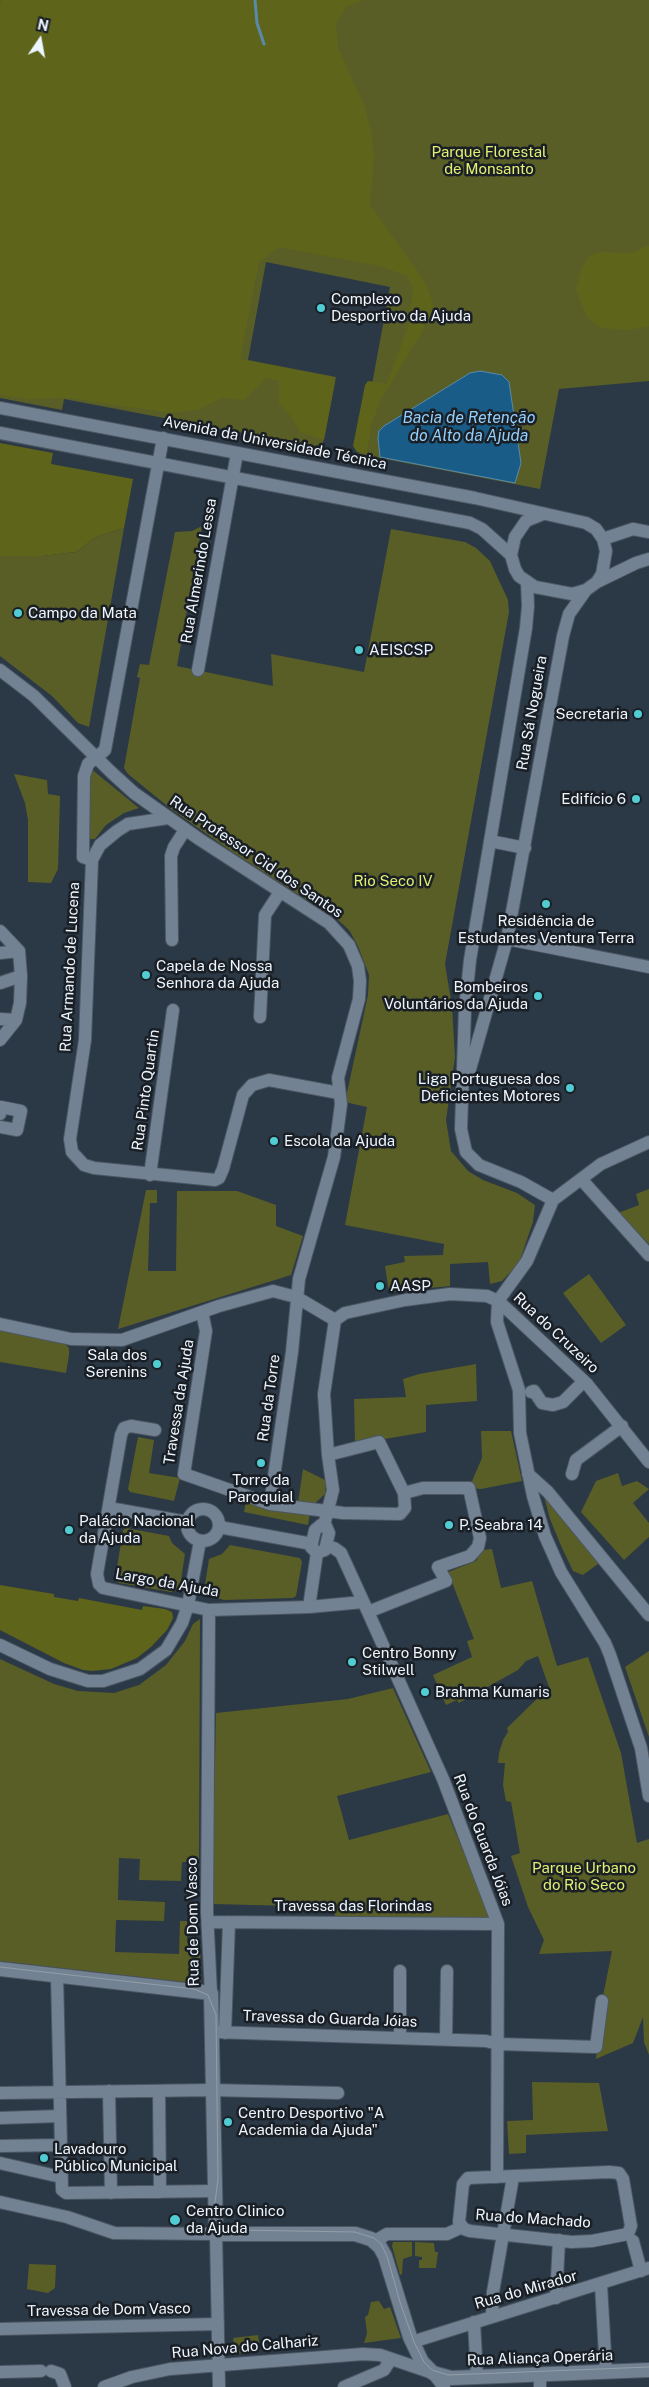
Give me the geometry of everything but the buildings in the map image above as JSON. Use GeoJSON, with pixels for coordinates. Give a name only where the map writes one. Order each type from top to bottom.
{"type":"FeatureCollection","features":[{"type":"Feature","properties":{"kind":"street","name":"Avenida da Universidade Técnica"},"geometry":{"type":"LineString","coordinates":[[0,408],[476,498],[543,514]]}},
{"type":"Feature","properties":{"kind":"street"},"geometry":{"type":"LineString","coordinates":[[0,433],[470,523],[482,529],[511,555],[519,576],[526,583],[535,587],[572,594],[586,590],[597,582],[636,562],[649,559]]}},
{"type":"Feature","properties":{"kind":"street"},"geometry":{"type":"LineString","coordinates":[[163,438],[105,750],[84,772],[83,856],[92,860],[100,845],[117,830],[134,823],[168,818]]}},
{"type":"Feature","properties":{"kind":"street","name":"Rua Almerindo Lessa"},"geometry":{"type":"LineString","coordinates":[[198,670],[237,453]]}},
{"type":"Feature","properties":{"kind":"street"},"geometry":{"type":"LineString","coordinates":[[511,555],[514,537],[519,529],[533,516],[543,514],[586,523],[596,530],[603,539],[606,563],[597,582]]}},
{"type":"Feature","properties":{"kind":"street"},"geometry":{"type":"LineString","coordinates":[[603,539],[633,529],[649,532]]}},
{"type":"Feature","properties":{"kind":"street","name":"Rua Sá Nogueira"},"geometry":{"type":"LineString","coordinates":[[526,583],[528,606],[526,628],[490,841],[465,1009],[464,1091],[461,1129],[466,1152],[479,1165],[521,1182],[553,1200]]}},
{"type":"Feature","properties":{"kind":"street","name":"Rua Sá Nogueira"},"geometry":{"type":"LineString","coordinates":[[464,1091],[507,939],[562,636],[569,614],[586,590]]}},
{"type":"Feature","properties":{"kind":"street","name":"Rua Professor Cid dos Santos"},"geometry":{"type":"LineString","coordinates":[[0,670],[34,696],[134,793],[185,830],[329,923],[348,945],[358,966],[360,981],[359,999],[339,1074],[341,1104],[334,1158],[299,1279],[296,1297]]}},
{"type":"Feature","properties":{"kind":"street"},"geometry":{"type":"LineString","coordinates":[[172,940],[171,856],[174,847],[185,830]]}},
{"type":"Feature","properties":{"kind":"street"},"geometry":{"type":"LineString","coordinates":[[490,841],[525,848]]}},
{"type":"Feature","properties":{"kind":"street","name":"Rua Armando de Lucena"},"geometry":{"type":"LineString","coordinates":[[92,860],[86,1040],[70,1145],[72,1152],[84,1165],[203,1181],[219,1178],[243,1095],[248,1088],[257,1082],[269,1080],[340,1093]]}},
{"type":"Feature","properties":{"kind":"street"},"geometry":{"type":"LineString","coordinates":[[260,1016],[264,922],[268,908],[280,892]]}},
{"type":"Feature","properties":{"kind":"street"},"geometry":{"type":"LineString","coordinates":[[0,931],[19,951],[21,976],[20,1003],[16,1020],[0,1040]]}},
{"type":"Feature","properties":{"kind":"street"},"geometry":{"type":"LineString","coordinates":[[507,939],[649,967]]}},
{"type":"Feature","properties":{"kind":"street"},"geometry":{"type":"LineString","coordinates":[[0,953],[19,951]]}},
{"type":"Feature","properties":{"kind":"street"},"geometry":{"type":"LineString","coordinates":[[0,983],[21,976]]}},
{"type":"Feature","properties":{"kind":"street"},"geometry":{"type":"LineString","coordinates":[[465,1009],[470,1019],[483,1023]]}},
{"type":"Feature","properties":{"kind":"street","name":"Rua Pinto Quartin"},"geometry":{"type":"LineString","coordinates":[[150,1174],[173,1010]]}},
{"type":"Feature","properties":{"kind":"street"},"geometry":{"type":"LineString","coordinates":[[0,1019],[16,1020]]}},
{"type":"Feature","properties":{"kind":"street"},"geometry":{"type":"LineString","coordinates":[[0,1114],[1,1107],[21,1111],[17,1130],[0,1127]]}},
{"type":"Feature","properties":{"kind":"street"},"geometry":{"type":"LineString","coordinates":[[649,1142],[601,1164],[553,1200],[527,1262],[498,1301],[497,1322],[519,1390],[520,1433],[528,1474],[545,1536],[561,1572],[605,1643],[610,1655],[640,1748],[649,1796]]}},
{"type":"Feature","properties":{"kind":"street"},"geometry":{"type":"LineString","coordinates":[[582,1179],[649,1255]]}},
{"type":"Feature","properties":{"kind":"street"},"geometry":{"type":"LineString","coordinates":[[0,1324],[71,1339],[122,1340],[266,1292],[279,1292],[296,1297],[335,1320],[324,1394],[328,1456],[334,1490],[324,1525],[316,1527],[318,1548],[309,1607]]}},
{"type":"Feature","properties":{"kind":"street","name":"Rua do Cruzeiro"},"geometry":{"type":"LineString","coordinates":[[335,1320],[346,1313],[404,1300],[450,1294],[487,1296],[498,1301],[584,1381],[649,1462]]}},
{"type":"Feature","properties":{"kind":"street","name":"Rua da Torre"},"geometry":{"type":"LineString","coordinates":[[270,1504],[290,1362],[296,1297]]}},
{"type":"Feature","properties":{"kind":"street","name":"Travessa da Ajuda"},"geometry":{"type":"LineString","coordinates":[[202,1312],[206,1331],[184,1474],[270,1504],[329,1512],[400,1514],[406,1508],[404,1493]]}},
{"type":"Feature","properties":{"kind":"street"},"geometry":{"type":"LineString","coordinates":[[531,1392],[534,1390],[542,1403],[553,1405],[563,1402],[584,1381]]}},
{"type":"Feature","properties":{"kind":"street","name":"Largo da Ajuda"},"geometry":{"type":"LineString","coordinates":[[155,1430],[131,1426],[124,1428],[121,1435],[97,1574],[99,1584],[112,1590],[209,1610],[366,1607],[446,1581],[438,1567],[470,1556],[478,1547],[480,1538],[469,1488],[423,1488],[404,1493]]}},
{"type":"Feature","properties":{"kind":"street"},"geometry":{"type":"LineString","coordinates":[[572,1474],[576,1460],[622,1426]]}},
{"type":"Feature","properties":{"kind":"street"},"geometry":{"type":"LineString","coordinates":[[328,1456],[378,1442],[404,1493]]}},
{"type":"Feature","properties":{"kind":"street"},"geometry":{"type":"LineString","coordinates":[[528,1474],[548,1492],[649,1615]]}},
{"type":"Feature","properties":{"kind":"street"},"geometry":{"type":"LineString","coordinates":[[109,1508],[187,1522]]}},
{"type":"Feature","properties":{"kind":"street"},"geometry":{"type":"LineString","coordinates":[[203,1509],[208,1510],[217,1517],[219,1527],[213,1538],[200,1541],[195,1540],[188,1532],[187,1522],[193,1513],[203,1509]]}},
{"type":"Feature","properties":{"kind":"street"},"geometry":{"type":"LineString","coordinates":[[219,1527],[318,1548]]}},
{"type":"Feature","properties":{"kind":"street"},"geometry":{"type":"LineString","coordinates":[[0,1644],[70,1677],[88,1681],[103,1681],[140,1669],[166,1650],[182,1623],[188,1605],[200,1541]]}},
{"type":"Feature","properties":{"kind":"street","name":"Rua do Guarda Jóias"},"geometry":{"type":"LineString","coordinates":[[318,1548],[334,1548],[341,1553],[443,1780],[498,1924],[498,2177]]}},
{"type":"Feature","properties":{"kind":"street","name":"Rua de Dom Vasco"},"geometry":{"type":"LineString","coordinates":[[209,1610],[208,1922],[211,1993],[219,2032],[214,2090],[216,2234]]}},
{"type":"Feature","properties":{"kind":"street","name":"Travessa das Florindas"},"geometry":{"type":"LineString","coordinates":[[208,1922],[498,1924]]}},
{"type":"Feature","properties":{"kind":"street"},"geometry":{"type":"LineString","coordinates":[[219,2032],[229,1922]]}},
{"type":"Feature","properties":{"kind":"street"},"geometry":{"type":"LineString","coordinates":[[0,1970],[211,1993]]}},
{"type":"Feature","properties":{"kind":"street"},"geometry":{"type":"LineString","coordinates":[[400,1970],[400,2038]]}},
{"type":"Feature","properties":{"kind":"street"},"geometry":{"type":"LineString","coordinates":[[446,2039],[447,1971]]}},
{"type":"Feature","properties":{"kind":"street"},"geometry":{"type":"LineString","coordinates":[[58,1976],[60,2145],[61,2177],[64,2192],[215,2191]]}},
{"type":"Feature","properties":{"kind":"street","name":"Travessa do Guarda Jóias"},"geometry":{"type":"LineString","coordinates":[[219,2032],[486,2040],[498,2044],[596,2047],[602,2001]]}},
{"type":"Feature","properties":{"kind":"street"},"geometry":{"type":"LineString","coordinates":[[0,2093],[214,2090],[338,2093]]}},
{"type":"Feature","properties":{"kind":"street"},"geometry":{"type":"LineString","coordinates":[[109,2091],[111,2193]]}},
{"type":"Feature","properties":{"kind":"street"},"geometry":{"type":"LineString","coordinates":[[159,2091],[160,2192]]}},
{"type":"Feature","properties":{"kind":"street"},"geometry":{"type":"LineString","coordinates":[[0,2118],[60,2116]]}},
{"type":"Feature","properties":{"kind":"street"},"geometry":{"type":"LineString","coordinates":[[0,2146],[60,2145]]}},
{"type":"Feature","properties":{"kind":"street"},"geometry":{"type":"LineString","coordinates":[[0,2163],[61,2177]]}},
{"type":"Feature","properties":{"kind":"street"},"geometry":{"type":"LineString","coordinates":[[374,2241],[387,2234],[447,2234],[462,2227],[459,2220],[466,2180],[472,2177],[619,2173],[623,2179],[632,2236],[645,2270]]}},
{"type":"Feature","properties":{"kind":"street"},"geometry":{"type":"LineString","coordinates":[[492,2316],[493,2292],[504,2236],[512,2177]]}},
{"type":"Feature","properties":{"kind":"street"},"geometry":{"type":"LineString","coordinates":[[0,2202],[67,2217],[114,2233],[355,2234],[374,2241],[385,2256],[412,2342],[422,2362],[444,2387]]}},
{"type":"Feature","properties":{"kind":"street","name":"Rua do Machado"},"geometry":{"type":"LineString","coordinates":[[462,2227],[470,2231],[504,2236],[559,2240],[592,2241],[628,2234],[632,2236]]}},
{"type":"Feature","properties":{"kind":"street"},"geometry":{"type":"LineString","coordinates":[[216,2234],[219,2387]]}},
{"type":"Feature","properties":{"kind":"street"},"geometry":{"type":"LineString","coordinates":[[556,2298],[559,2240]]}},
{"type":"Feature","properties":{"kind":"street","name":"Rua do Mirador"},"geometry":{"type":"LineString","coordinates":[[412,2342],[645,2270]]}},
{"type":"Feature","properties":{"kind":"street"},"geometry":{"type":"LineString","coordinates":[[601,2285],[606,2372]]}},
{"type":"Feature","properties":{"kind":"street"},"geometry":{"type":"LineString","coordinates":[[474,2322],[477,2377]]}},
{"type":"Feature","properties":{"kind":"street","name":"Travessa de Dom Vasco"},"geometry":{"type":"LineString","coordinates":[[0,2329],[218,2324]]}},
{"type":"Feature","properties":{"kind":"street","name":"Rua Nova do Calhariz"},"geometry":{"type":"LineString","coordinates":[[104,2387],[152,2372],[219,2364],[363,2354],[376,2354],[433,2373]]}},
{"type":"Feature","properties":{"kind":"street"},"geometry":{"type":"LineString","coordinates":[[344,2387],[384,2370],[391,2359]]}},
{"type":"Feature","properties":{"kind":"street","name":"Rua Aliança Operária"},"geometry":{"type":"LineString","coordinates":[[433,2373],[446,2377],[540,2380],[606,2372],[649,2370]]}},
{"type":"Feature","properties":{"kind":"street"},"geometry":{"type":"LineString","coordinates":[[0,2372],[46,2371],[60,2374],[65,2387]]}},
{"type":"Feature","properties":{"kind":"green space","name":"Parque Florestal de Monsanto"},"geometry":{"type":"Polygon","coordinates":[[[0,0],[649,0],[649,381],[559,389],[540,489],[359,454],[390,287],[266,262],[248,360],[336,377],[322,448],[64,399],[62,410],[0,398],[0,0]]]}},
{"type":"Feature","properties":{"kind":"green space"},"geometry":{"type":"Polygon","coordinates":[[[2,0],[364,0],[346,7],[336,24],[338,48],[364,105],[372,135],[374,157],[370,205],[417,270],[429,291],[433,305],[423,330],[381,399],[371,426],[367,454],[357,452],[353,446],[365,385],[368,381],[387,384],[409,323],[413,288],[407,276],[379,266],[279,247],[259,262],[240,359],[333,377],[335,382],[324,440],[300,432],[290,415],[279,404],[279,381],[266,378],[244,400],[222,398],[198,410],[169,413],[70,398],[27,399],[0,395],[0,3],[2,0]]]}},
{"type":"Feature","properties":{"kind":"green space"},"geometry":{"type":"Polygon","coordinates":[[[649,245],[649,326],[629,330],[601,328],[586,316],[576,289],[581,270],[589,256],[600,252],[632,253],[649,245]]]}},
{"type":"Feature","properties":{"kind":"green space"},"geometry":{"type":"Polygon","coordinates":[[[0,443],[53,453],[51,464],[133,479],[124,528],[96,537],[76,552],[42,556],[0,556],[0,443]]]}},
{"type":"Feature","properties":{"kind":"green space","name":"Rio Seco IV"},"geometry":{"type":"Polygon","coordinates":[[[202,526],[177,666],[273,686],[271,654],[364,672],[391,529],[465,542],[476,548],[490,561],[508,600],[509,612],[445,964],[452,1006],[455,1057],[446,1120],[451,1151],[468,1171],[483,1180],[517,1193],[535,1205],[533,1222],[519,1263],[502,1281],[490,1284],[488,1262],[450,1264],[450,1286],[389,1292],[385,1266],[405,1262],[404,1256],[443,1255],[444,1244],[345,1225],[367,1107],[345,1102],[368,995],[369,975],[358,946],[349,930],[338,920],[231,851],[171,809],[128,774],[124,768],[140,678],[137,677],[140,664],[149,665],[175,532],[192,531],[202,526]]]}},
{"type":"Feature","properties":{"kind":"green space"},"geometry":{"type":"Polygon","coordinates":[[[124,528],[89,727],[78,723],[52,696],[0,656],[0,556],[42,556],[76,552],[96,537],[124,528]]]}},
{"type":"Feature","properties":{"kind":"green space"},"geometry":{"type":"Polygon","coordinates":[[[90,768],[139,808],[124,813],[106,825],[95,839],[89,839],[90,768]]]}},
{"type":"Feature","properties":{"kind":"green space"},"geometry":{"type":"Polygon","coordinates":[[[14,774],[47,780],[48,794],[60,796],[58,869],[51,883],[28,882],[28,820],[25,803],[14,774]]]}},
{"type":"Feature","properties":{"kind":"green space"},"geometry":{"type":"Polygon","coordinates":[[[649,1189],[649,1244],[618,1213],[639,1205],[636,1194],[649,1189]]]}},
{"type":"Feature","properties":{"kind":"green space"},"geometry":{"type":"Polygon","coordinates":[[[146,1190],[157,1190],[157,1203],[150,1203],[148,1271],[176,1271],[177,1191],[237,1191],[276,1205],[276,1226],[303,1236],[291,1275],[118,1329],[146,1190]]]}},
{"type":"Feature","properties":{"kind":"green space"},"geometry":{"type":"Polygon","coordinates":[[[589,1274],[626,1325],[601,1343],[563,1293],[589,1274]]]}},
{"type":"Feature","properties":{"kind":"green space"},"geometry":{"type":"Polygon","coordinates":[[[0,1329],[64,1343],[69,1348],[66,1373],[0,1362],[0,1329]]]}},
{"type":"Feature","properties":{"kind":"green space"},"geometry":{"type":"Polygon","coordinates":[[[476,1364],[477,1401],[426,1405],[426,1432],[355,1444],[354,1399],[406,1397],[403,1379],[419,1374],[476,1364]]]}},
{"type":"Feature","properties":{"kind":"green space"},"geometry":{"type":"Polygon","coordinates":[[[481,1431],[511,1431],[522,1481],[481,1489],[469,1488],[482,1458],[481,1431]]]}},
{"type":"Feature","properties":{"kind":"green space"},"geometry":{"type":"Polygon","coordinates":[[[138,1437],[154,1440],[149,1473],[180,1478],[174,1501],[130,1492],[128,1489],[138,1437]]]}},
{"type":"Feature","properties":{"kind":"green space"},"geometry":{"type":"Polygon","coordinates":[[[303,1469],[325,1480],[325,1494],[313,1505],[298,1503],[303,1469]]]}},
{"type":"Feature","properties":{"kind":"green space"},"geometry":{"type":"Polygon","coordinates":[[[618,1473],[622,1486],[637,1481],[649,1489],[633,1503],[649,1523],[649,1537],[624,1560],[581,1512],[596,1481],[618,1473]]]}},
{"type":"Feature","properties":{"kind":"green space"},"geometry":{"type":"Polygon","coordinates":[[[543,1493],[602,1555],[598,1564],[583,1575],[573,1571],[550,1519],[543,1493]]]}},
{"type":"Feature","properties":{"kind":"green space"},"geometry":{"type":"Polygon","coordinates":[[[246,1501],[310,1513],[308,1525],[244,1512],[246,1501]]]}},
{"type":"Feature","properties":{"kind":"green space"},"geometry":{"type":"Polygon","coordinates":[[[126,1528],[169,1536],[172,1543],[185,1554],[180,1586],[177,1590],[171,1592],[119,1583],[115,1580],[123,1530],[126,1528]]]}},
{"type":"Feature","properties":{"kind":"green space"},"geometry":{"type":"Polygon","coordinates":[[[230,1545],[300,1558],[302,1562],[296,1596],[293,1598],[224,1600],[205,1595],[209,1559],[222,1554],[230,1545]]]}},
{"type":"Feature","properties":{"kind":"green space","name":"Parque Urbano do Rio Seco"},"geometry":{"type":"Polygon","coordinates":[[[492,1549],[501,1588],[532,1581],[557,1666],[588,1657],[621,1753],[637,1843],[649,1839],[649,2055],[644,2042],[643,2017],[633,2043],[596,2059],[602,2001],[612,1951],[539,1954],[544,1940],[528,1907],[511,1856],[520,1853],[511,1802],[506,1801],[503,1785],[505,1763],[498,1763],[499,1753],[508,1732],[507,1728],[549,1687],[538,1656],[526,1661],[518,1670],[459,1703],[457,1700],[446,1705],[433,1675],[472,1657],[467,1641],[474,1639],[448,1572],[476,1561],[482,1550],[492,1549]]]}},
{"type":"Feature","properties":{"kind":"green space"},"geometry":{"type":"Polygon","coordinates":[[[0,1585],[54,1594],[54,1597],[78,1601],[79,1598],[142,1610],[143,1606],[165,1609],[172,1612],[173,1618],[167,1630],[151,1647],[137,1658],[111,1669],[83,1670],[64,1663],[0,1630],[0,1585]]]}},
{"type":"Feature","properties":{"kind":"green space"},"geometry":{"type":"Polygon","coordinates":[[[200,1619],[199,1862],[182,1862],[181,1881],[139,1880],[140,1859],[119,1858],[118,1900],[165,1902],[164,1921],[116,1920],[115,1952],[179,1954],[180,1921],[187,1921],[187,1942],[200,1943],[201,1984],[0,1961],[0,1659],[54,1684],[78,1691],[114,1693],[139,1685],[166,1665],[185,1641],[193,1624],[200,1619]]]}},
{"type":"Feature","properties":{"kind":"green space"},"geometry":{"type":"Polygon","coordinates":[[[649,1651],[649,1737],[625,1667],[649,1651]]]}},
{"type":"Feature","properties":{"kind":"green space"},"geometry":{"type":"Polygon","coordinates":[[[393,1688],[431,1772],[337,1796],[349,1840],[448,1814],[491,1919],[335,1918],[334,1907],[212,1904],[216,1713],[348,1699],[393,1688]]]}},
{"type":"Feature","properties":{"kind":"green space"},"geometry":{"type":"Polygon","coordinates":[[[532,2082],[599,2083],[608,2131],[526,2135],[526,2153],[509,2154],[507,2121],[533,2120],[532,2082]]]}},
{"type":"Feature","properties":{"kind":"green space"},"geometry":{"type":"Polygon","coordinates":[[[393,2242],[412,2242],[412,2256],[403,2259],[402,2274],[400,2275],[392,2246],[393,2242]]]}},
{"type":"Feature","properties":{"kind":"green space"},"geometry":{"type":"Polygon","coordinates":[[[415,2242],[434,2243],[435,2252],[438,2252],[436,2268],[419,2268],[419,2260],[422,2260],[422,2257],[415,2256],[415,2242]]]}},
{"type":"Feature","properties":{"kind":"green space"},"geometry":{"type":"Polygon","coordinates":[[[29,2264],[56,2265],[55,2288],[48,2293],[27,2289],[29,2264]]]}},
{"type":"Feature","properties":{"kind":"green space"},"geometry":{"type":"Polygon","coordinates":[[[379,2301],[384,2309],[390,2307],[401,2338],[364,2343],[367,2333],[365,2317],[368,2315],[371,2302],[379,2301]]]}},
{"type":"Feature","properties":{"kind":"green space"},"geometry":{"type":"Polygon","coordinates":[[[258,2335],[260,2351],[235,2354],[233,2338],[258,2335]]]}},
{"type":"Feature","properties":{"kind":"water","name":"Bacia de Retenção do Alto da Ajuda"},"geometry":{"type":"Polygon","coordinates":[[[480,371],[502,375],[509,382],[521,463],[515,483],[380,457],[378,438],[379,431],[384,426],[470,373],[480,371]]]}},
{"type":"Feature","properties":{"kind":"waterway"},"geometry":{"type":"LineString","coordinates":[[255,0],[257,23],[264,44]]}},
{"type":"Feature","properties":{"kind":"tram line"},"geometry":{"type":"LineString","coordinates":[[0,1967],[194,1989],[208,1995],[216,2015],[218,2180],[214,2209],[215,2216],[225,2226],[235,2230],[355,2232],[374,2238],[381,2244],[387,2256],[414,2342],[424,2362],[432,2370],[448,2375],[649,2367]]}},
{"type":"Feature","properties":{"kind":"place","name":"Complexo Desportivo da Ajuda"},"geometry":{"type":"Point","coordinates":[321,308]}},
{"type":"Feature","properties":{"kind":"place","name":"Campo da Mata"},"geometry":{"type":"Point","coordinates":[18,613]}},
{"type":"Feature","properties":{"kind":"place","name":"AEISCSP"},"geometry":{"type":"Point","coordinates":[359,650]}},
{"type":"Feature","properties":{"kind":"place","name":"Secretaria"},"geometry":{"type":"Point","coordinates":[638,714]}},
{"type":"Feature","properties":{"kind":"place","name":"Edifício 6"},"geometry":{"type":"Point","coordinates":[636,799]}},
{"type":"Feature","properties":{"kind":"place","name":"Residência de Estudantes Ventura Terra"},"geometry":{"type":"Point","coordinates":[546,904]}},
{"type":"Feature","properties":{"kind":"place","name":"Capela de Nossa Senhora da Ajuda"},"geometry":{"type":"Point","coordinates":[146,975]}},
{"type":"Feature","properties":{"kind":"place","name":"Bombeiros Voluntários da Ajuda"},"geometry":{"type":"Point","coordinates":[538,996]}},
{"type":"Feature","properties":{"kind":"place","name":"Liga Portuguesa dos Deficientes Motores"},"geometry":{"type":"Point","coordinates":[570,1088]}},
{"type":"Feature","properties":{"kind":"place","name":"Escola da Ajuda"},"geometry":{"type":"Point","coordinates":[274,1141]}},
{"type":"Feature","properties":{"kind":"place","name":"AASP"},"geometry":{"type":"Point","coordinates":[380,1286]}},
{"type":"Feature","properties":{"kind":"place","name":"Sala dos Serenins"},"geometry":{"type":"Point","coordinates":[157,1364]}},
{"type":"Feature","properties":{"kind":"place","name":"Torre da Paroquial"},"geometry":{"type":"Point","coordinates":[261,1463]}},
{"type":"Feature","properties":{"kind":"place","name":"P. Seabra 14"},"geometry":{"type":"Point","coordinates":[449,1525]}},
{"type":"Feature","properties":{"kind":"place","name":"Palácio Nacional da Ajuda"},"geometry":{"type":"Point","coordinates":[69,1530]}},
{"type":"Feature","properties":{"kind":"place","name":"Centro Bonny Stilwell"},"geometry":{"type":"Point","coordinates":[352,1662]}},
{"type":"Feature","properties":{"kind":"place","name":"Brahma Kumaris"},"geometry":{"type":"Point","coordinates":[425,1692]}},
{"type":"Feature","properties":{"kind":"place","name":"Centro Desportivo \"A Academia da Ajuda\""},"geometry":{"type":"Point","coordinates":[228,2122]}},
{"type":"Feature","properties":{"kind":"place","name":"Lavadouro Público Municipal"},"geometry":{"type":"Point","coordinates":[44,2158]}},
{"type":"Feature","properties":{"kind":"place","name":"Centro Clinico da Ajuda"},"geometry":{"type":"Point","coordinates":[175,2220]}}]}
